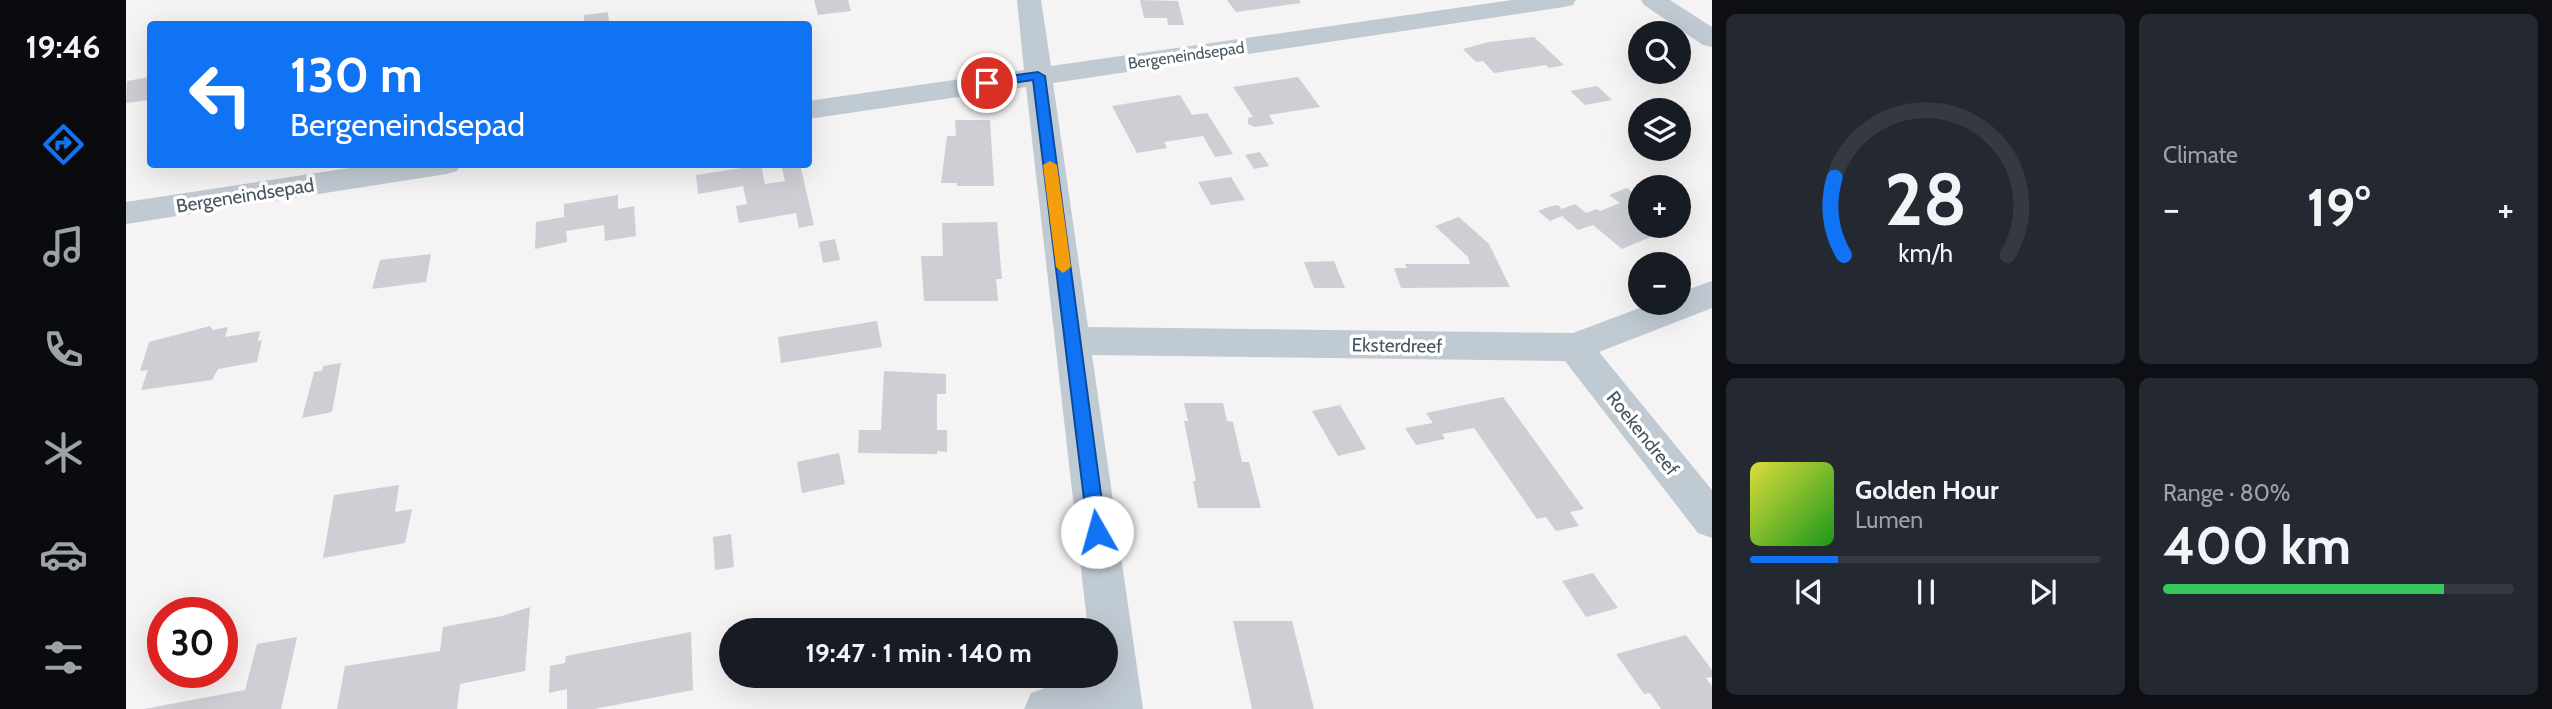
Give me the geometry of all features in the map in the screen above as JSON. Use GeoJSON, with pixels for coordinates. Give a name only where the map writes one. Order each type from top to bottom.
{"type":"FeatureCollection","features":[{"type":"Feature","properties":{"kind":"street"},"geometry":{"type":"LineString","coordinates":[[1029,0],[1119,702],[1047,709]]}},
{"type":"Feature","properties":{"kind":"street","name":"Bergeneindsepad"},"geometry":{"type":"LineString","coordinates":[[812,109],[1564,0]]}},
{"type":"Feature","properties":{"kind":"street"},"geometry":{"type":"LineString","coordinates":[[1653,0],[1712,38]]}},
{"type":"Feature","properties":{"kind":"street","name":"Bergeneindsepad"},"geometry":{"type":"LineString","coordinates":[[126,213],[421,168]]}},
{"type":"Feature","properties":{"kind":"street","name":"Eksterdreef"},"geometry":{"type":"LineString","coordinates":[[1073,341],[1574,347],[1712,294]]}},
{"type":"Feature","properties":{"kind":"street","name":"Roekendreef"},"geometry":{"type":"LineString","coordinates":[[1574,347],[1712,520]]}},
{"type":"Feature","properties":{"kind":"building"},"geometry":{"type":"Polygon","coordinates":[[[814,0],[848,0],[851,11],[818,15],[814,0]]]}},
{"type":"Feature","properties":{"kind":"building"},"geometry":{"type":"Polygon","coordinates":[[[1140,0],[1178,1],[1184,25],[1168,25],[1167,18],[1144,18],[1140,0]]]}},
{"type":"Feature","properties":{"kind":"building"},"geometry":{"type":"Polygon","coordinates":[[[1227,0],[1299,0],[1301,3],[1236,12],[1227,0]]]}},
{"type":"Feature","properties":{"kind":"building"},"geometry":{"type":"Polygon","coordinates":[[[608,12],[609,21],[584,21],[584,15],[608,12]]]}},
{"type":"Feature","properties":{"kind":"building"},"geometry":{"type":"Polygon","coordinates":[[[1534,37],[1564,65],[1494,73],[1483,61],[1476,62],[1463,49],[1489,42],[1534,37]]]}},
{"type":"Feature","properties":{"kind":"building"},"geometry":{"type":"Polygon","coordinates":[[[1298,77],[1320,107],[1269,115],[1274,124],[1255,127],[1248,124],[1248,118],[1253,117],[1233,87],[1298,77]]]}},
{"type":"Feature","properties":{"kind":"building"},"geometry":{"type":"Polygon","coordinates":[[[147,78],[147,100],[126,103],[127,81],[147,78]]]}},
{"type":"Feature","properties":{"kind":"building"},"geometry":{"type":"Polygon","coordinates":[[[1597,86],[1612,100],[1585,105],[1570,91],[1597,86]]]}},
{"type":"Feature","properties":{"kind":"building"},"geometry":{"type":"Polygon","coordinates":[[[1180,95],[1192,115],[1207,113],[1233,154],[1215,157],[1203,136],[1164,142],[1167,148],[1137,153],[1112,106],[1180,95]]]}},
{"type":"Feature","properties":{"kind":"building"},"geometry":{"type":"Polygon","coordinates":[[[955,120],[990,120],[994,186],[941,183],[947,136],[956,136],[955,120]]]}},
{"type":"Feature","properties":{"kind":"building"},"geometry":{"type":"Polygon","coordinates":[[[1260,152],[1269,166],[1254,169],[1245,155],[1260,152]]]}},
{"type":"Feature","properties":{"kind":"building"},"geometry":{"type":"Polygon","coordinates":[[[742,168],[762,168],[765,184],[785,181],[782,168],[801,168],[814,225],[799,228],[796,213],[739,223],[736,206],[747,204],[743,186],[698,194],[696,175],[742,168]]]}},
{"type":"Feature","properties":{"kind":"building"},"geometry":{"type":"Polygon","coordinates":[[[1231,177],[1245,200],[1211,205],[1198,182],[1231,177]]]}},
{"type":"Feature","properties":{"kind":"building"},"geometry":{"type":"Polygon","coordinates":[[[1628,189],[1628,238],[1648,238],[1622,249],[1593,225],[1578,230],[1562,216],[1550,221],[1538,211],[1558,205],[1562,209],[1575,204],[1586,213],[1597,209],[1600,211],[1620,203],[1609,195],[1628,189]]]}},
{"type":"Feature","properties":{"kind":"building"},"geometry":{"type":"Polygon","coordinates":[[[618,195],[618,209],[634,206],[636,236],[605,241],[604,225],[566,231],[567,242],[535,249],[536,222],[564,217],[564,204],[618,195]]]}},
{"type":"Feature","properties":{"kind":"building"},"geometry":{"type":"Polygon","coordinates":[[[1459,217],[1489,244],[1510,287],[1401,288],[1394,268],[1407,268],[1405,264],[1470,264],[1468,257],[1435,226],[1459,217]]]}},
{"type":"Feature","properties":{"kind":"building"},"geometry":{"type":"Polygon","coordinates":[[[997,222],[1002,279],[996,279],[998,301],[924,301],[921,256],[943,256],[942,223],[997,222]]]}},
{"type":"Feature","properties":{"kind":"building"},"geometry":{"type":"Polygon","coordinates":[[[835,239],[840,260],[823,263],[819,242],[835,239]]]}},
{"type":"Feature","properties":{"kind":"building"},"geometry":{"type":"Polygon","coordinates":[[[431,254],[426,282],[372,289],[380,260],[431,254]]]}},
{"type":"Feature","properties":{"kind":"building"},"geometry":{"type":"Polygon","coordinates":[[[1334,261],[1345,288],[1314,288],[1304,262],[1334,261]]]}},
{"type":"Feature","properties":{"kind":"building"},"geometry":{"type":"Polygon","coordinates":[[[877,321],[882,347],[781,363],[778,337],[877,321]]]}},
{"type":"Feature","properties":{"kind":"building"},"geometry":{"type":"Polygon","coordinates":[[[210,326],[213,330],[228,327],[225,337],[260,331],[258,341],[262,340],[257,362],[218,369],[212,380],[141,390],[148,370],[140,371],[149,342],[210,326]]]}},
{"type":"Feature","properties":{"kind":"building"},"geometry":{"type":"Polygon","coordinates":[[[341,363],[332,412],[302,418],[314,372],[322,371],[323,366],[341,363]]]}},
{"type":"Feature","properties":{"kind":"building"},"geometry":{"type":"Polygon","coordinates":[[[884,371],[946,374],[946,394],[937,394],[937,430],[947,430],[947,452],[858,453],[859,430],[881,430],[884,371]]]}},
{"type":"Feature","properties":{"kind":"building"},"geometry":{"type":"Polygon","coordinates":[[[1503,397],[1584,509],[1570,512],[1579,526],[1556,531],[1546,517],[1537,519],[1474,428],[1442,434],[1445,439],[1416,445],[1405,428],[1433,423],[1426,413],[1503,397]]]}},
{"type":"Feature","properties":{"kind":"building"},"geometry":{"type":"Polygon","coordinates":[[[1184,403],[1223,403],[1227,421],[1233,422],[1242,462],[1249,462],[1261,508],[1198,508],[1193,481],[1196,481],[1184,421],[1188,421],[1184,403]]]}},
{"type":"Feature","properties":{"kind":"building"},"geometry":{"type":"Polygon","coordinates":[[[1340,405],[1366,449],[1338,456],[1312,411],[1340,405]]]}},
{"type":"Feature","properties":{"kind":"building"},"geometry":{"type":"Polygon","coordinates":[[[839,453],[845,484],[802,493],[797,462],[839,453]]]}},
{"type":"Feature","properties":{"kind":"building"},"geometry":{"type":"Polygon","coordinates":[[[399,485],[395,512],[412,509],[405,543],[323,558],[334,495],[399,485]]]}},
{"type":"Feature","properties":{"kind":"building"},"geometry":{"type":"Polygon","coordinates":[[[731,534],[734,567],[715,570],[713,537],[731,534]]]}},
{"type":"Feature","properties":{"kind":"building"},"geometry":{"type":"Polygon","coordinates":[[[1593,573],[1618,608],[1586,617],[1562,581],[1593,573]]]}},
{"type":"Feature","properties":{"kind":"building"},"geometry":{"type":"Polygon","coordinates":[[[530,607],[525,671],[460,684],[457,709],[337,709],[345,666],[440,651],[443,627],[502,616],[530,607]]]}},
{"type":"Feature","properties":{"kind":"building"},"geometry":{"type":"Polygon","coordinates":[[[1233,621],[1292,621],[1314,709],[1252,709],[1233,621]]]}},
{"type":"Feature","properties":{"kind":"building"},"geometry":{"type":"Polygon","coordinates":[[[691,632],[693,690],[594,709],[567,709],[567,689],[549,693],[550,666],[565,663],[566,656],[691,632]]]}},
{"type":"Feature","properties":{"kind":"building"},"geometry":{"type":"Polygon","coordinates":[[[1686,635],[1712,670],[1712,677],[1706,678],[1712,686],[1712,709],[1661,709],[1650,693],[1644,694],[1616,654],[1686,635]]]}},
{"type":"Feature","properties":{"kind":"building"},"geometry":{"type":"Polygon","coordinates":[[[297,637],[281,709],[144,709],[245,690],[257,644],[297,637]]]}},
{"type":"Feature","properties":{"kind":"slow traffic"},"geometry":{"type":"LineString","coordinates":[[1050,165],[1063,267]]}},
{"type":"Feature","properties":{"kind":"route"},"geometry":{"type":"LineString","coordinates":[[987,83],[1038,76],[1097,532]]}}]}
